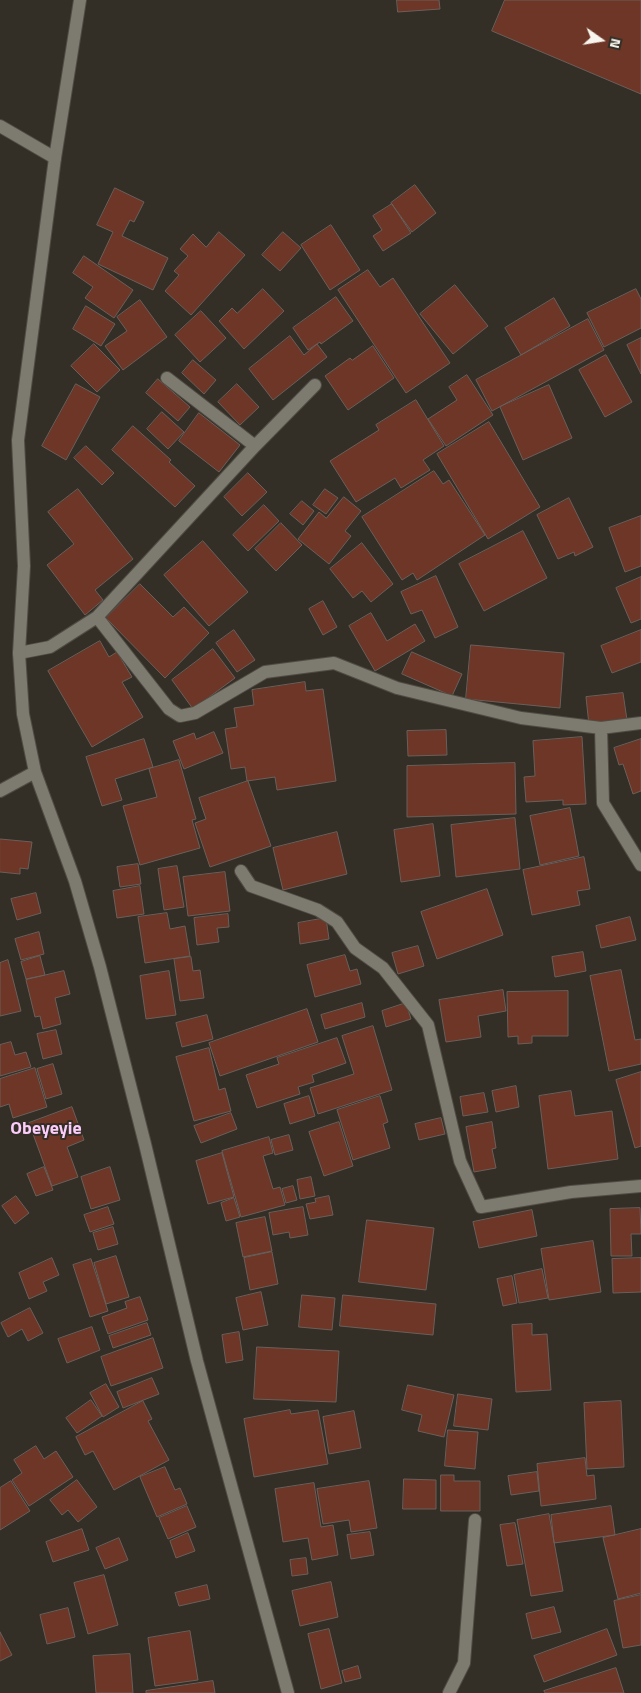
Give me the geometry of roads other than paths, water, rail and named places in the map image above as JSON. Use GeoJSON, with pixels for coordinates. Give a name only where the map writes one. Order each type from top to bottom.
{"type":"FeatureCollection","features":[{"type":"Feature","properties":{"kind":"street"},"geometry":{"type":"LineString","coordinates":[[80,0],[55,158],[18,440],[24,566],[19,653],[23,714],[36,772],[76,881],[100,967],[197,1361],[288,1693]]}},
{"type":"Feature","properties":{"kind":"street"},"geometry":{"type":"LineString","coordinates":[[0,126],[55,158]]}},
{"type":"Feature","properties":{"kind":"street"},"geometry":{"type":"LineString","coordinates":[[167,378],[255,446]]}},
{"type":"Feature","properties":{"kind":"street"},"geometry":{"type":"LineString","coordinates":[[19,653],[50,647],[97,617],[315,384]]}},
{"type":"Feature","properties":{"kind":"street"},"geometry":{"type":"LineString","coordinates":[[97,617],[169,709],[180,716],[195,714],[265,672],[334,663],[397,688],[521,718],[601,728],[641,723]]}},
{"type":"Feature","properties":{"kind":"street"},"geometry":{"type":"LineString","coordinates":[[601,728],[603,803],[641,865]]}},
{"type":"Feature","properties":{"kind":"street"},"geometry":{"type":"LineString","coordinates":[[0,791],[36,772]]}},
{"type":"Feature","properties":{"kind":"street"},"geometry":{"type":"LineString","coordinates":[[241,871],[251,886],[318,910],[336,922],[355,948],[383,968],[428,1025],[460,1161],[481,1207],[571,1192],[641,1186]]}},
{"type":"Feature","properties":{"kind":"street"},"geometry":{"type":"LineString","coordinates":[[449,1693],[464,1663],[475,1520]]}},
{"type":"Feature","properties":{"kind":"district","name":"Obeyeyie"},"geometry":{"type":"Point","coordinates":[46,1130]}}]}
